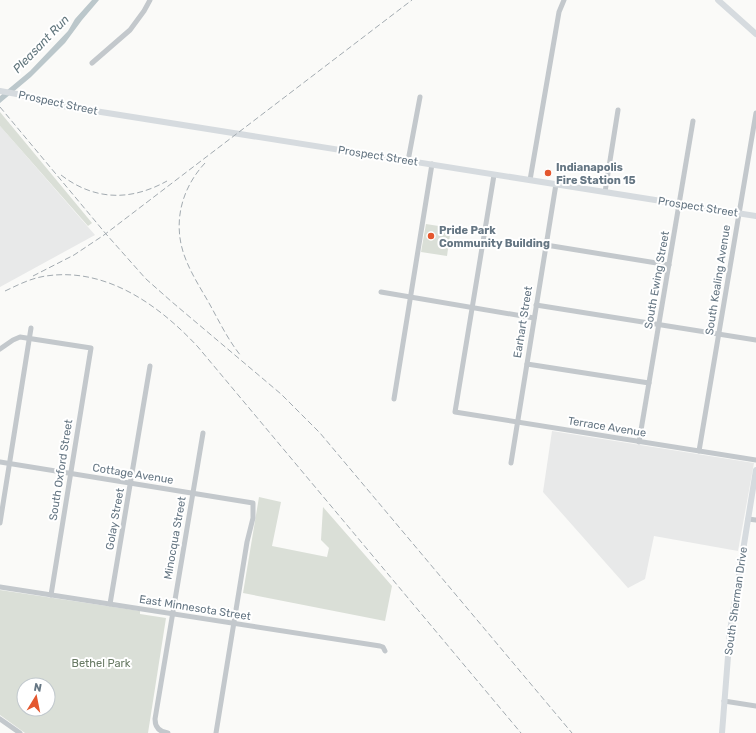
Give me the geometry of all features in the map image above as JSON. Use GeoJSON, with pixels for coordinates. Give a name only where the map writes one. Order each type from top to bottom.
{"type":"FeatureCollection","features":[{"type":"Feature","properties":{"kind":"main road"},"geometry":{"type":"LineString","coordinates":[[718,0],[756,34]]}},
{"type":"Feature","properties":{"kind":"main road","name":"Prospect Street"},"geometry":{"type":"LineString","coordinates":[[0,91],[57,105],[756,216]]}},
{"type":"Feature","properties":{"kind":"main road","name":"South Sherman Drive"},"geometry":{"type":"LineString","coordinates":[[722,733],[730,631],[756,470]]}},
{"type":"Feature","properties":{"kind":"street"},"geometry":{"type":"LineString","coordinates":[[92,63],[130,30],[150,0]]}},
{"type":"Feature","properties":{"kind":"street"},"geometry":{"type":"LineString","coordinates":[[530,180],[559,12],[564,0]]}},
{"type":"Feature","properties":{"kind":"street"},"geometry":{"type":"LineString","coordinates":[[408,161],[420,96]]}},
{"type":"Feature","properties":{"kind":"street"},"geometry":{"type":"LineString","coordinates":[[605,192],[618,110]]}},
{"type":"Feature","properties":{"kind":"street","name":"South Kealing Avenue"},"geometry":{"type":"LineString","coordinates":[[699,451],[756,113]]}},
{"type":"Feature","properties":{"kind":"street","name":"South Ewing Street"},"geometry":{"type":"LineString","coordinates":[[639,442],[693,121]]}},
{"type":"Feature","properties":{"kind":"street"},"geometry":{"type":"LineString","coordinates":[[394,399],[432,164]]}},
{"type":"Feature","properties":{"kind":"street"},"geometry":{"type":"LineString","coordinates":[[472,308],[494,174]]}},
{"type":"Feature","properties":{"kind":"street","name":"Earhart Street"},"geometry":{"type":"LineString","coordinates":[[511,463],[556,184]]}},
{"type":"Feature","properties":{"kind":"street"},"geometry":{"type":"LineString","coordinates":[[546,245],[669,265]]}},
{"type":"Feature","properties":{"kind":"street"},"geometry":{"type":"LineString","coordinates":[[381,292],[534,318]]}},
{"type":"Feature","properties":{"kind":"street"},"geometry":{"type":"LineString","coordinates":[[536,305],[756,340]]}},
{"type":"Feature","properties":{"kind":"street","name":"Terrace Avenue"},"geometry":{"type":"LineString","coordinates":[[472,308],[455,412],[756,460]]}},
{"type":"Feature","properties":{"kind":"street"},"geometry":{"type":"LineString","coordinates":[[0,523],[31,328]]}},
{"type":"Feature","properties":{"kind":"street"},"geometry":{"type":"LineString","coordinates":[[0,349],[20,337],[30,338]]}},
{"type":"Feature","properties":{"kind":"street","name":"South Oxford Street"},"geometry":{"type":"LineString","coordinates":[[30,338],[91,348],[51,595]]}},
{"type":"Feature","properties":{"kind":"street"},"geometry":{"type":"LineString","coordinates":[[527,364],[649,384]]}},
{"type":"Feature","properties":{"kind":"street","name":"Golay Street"},"geometry":{"type":"LineString","coordinates":[[110,604],[150,366]]}},
{"type":"Feature","properties":{"kind":"street","name":"Minocqua Street"},"geometry":{"type":"LineString","coordinates":[[168,733],[158,729],[154,721],[202,433]]}},
{"type":"Feature","properties":{"kind":"street","name":"Cottage Avenue"},"geometry":{"type":"LineString","coordinates":[[0,462],[253,503],[253,518],[247,542],[234,624]]}},
{"type":"Feature","properties":{"kind":"street"},"geometry":{"type":"LineString","coordinates":[[748,519],[756,520]]}},
{"type":"Feature","properties":{"kind":"street","name":"East Minnesota Street"},"geometry":{"type":"LineString","coordinates":[[0,587],[380,646],[383,647],[385,651]]}},
{"type":"Feature","properties":{"kind":"street"},"geometry":{"type":"LineString","coordinates":[[216,733],[234,624]]}},
{"type":"Feature","properties":{"kind":"street"},"geometry":{"type":"LineString","coordinates":[[724,701],[756,706]]}},
{"type":"Feature","properties":{"kind":"street"},"geometry":{"type":"LineString","coordinates":[[0,719],[20,733]]}},
{"type":"Feature","properties":{"kind":"shaded area","name":"Pleasant Run"},"geometry":{"type":"Polygon","coordinates":[[[92,0],[99,0],[65,43],[31,77],[0,103],[0,96],[30,71],[68,31],[75,19],[92,0]]]}},
{"type":"Feature","properties":{"kind":"shaded area"},"geometry":{"type":"Polygon","coordinates":[[[0,126],[95,235],[0,287],[0,126]]]}},
{"type":"Feature","properties":{"kind":"shaded area"},"geometry":{"type":"Polygon","coordinates":[[[552,431],[754,463],[738,551],[654,536],[645,579],[628,588],[543,492],[552,431]]]}},
{"type":"Feature","properties":{"kind":"green space"},"geometry":{"type":"Polygon","coordinates":[[[0,112],[92,223],[88,226],[0,126],[0,112]]]}},
{"type":"Feature","properties":{"kind":"green space"},"geometry":{"type":"Polygon","coordinates":[[[426,224],[451,228],[447,256],[421,252],[426,224]]]}},
{"type":"Feature","properties":{"kind":"green space"},"geometry":{"type":"Polygon","coordinates":[[[259,497],[281,502],[272,546],[327,557],[329,548],[321,540],[323,507],[392,586],[385,621],[243,593],[259,497]]]}},
{"type":"Feature","properties":{"kind":"green space","name":"Bethel Park"},"geometry":{"type":"Polygon","coordinates":[[[0,590],[140,611],[140,614],[166,618],[148,733],[25,733],[0,715],[0,590]]]}},
{"type":"Feature","properties":{"kind":"railway"},"geometry":{"type":"LineString","coordinates":[[33,276],[74,255],[104,235],[412,0]]}},
{"type":"Feature","properties":{"kind":"railway"},"geometry":{"type":"LineString","coordinates":[[0,107],[106,234],[146,279],[281,394],[320,433],[572,733]]}},
{"type":"Feature","properties":{"kind":"railway"},"geometry":{"type":"LineString","coordinates":[[205,163],[196,174],[184,197],[179,221],[182,247],[194,277],[228,337],[241,356]]}},
{"type":"Feature","properties":{"kind":"railway"},"geometry":{"type":"LineString","coordinates":[[61,175],[74,184],[87,190],[100,194],[113,195],[127,195],[140,192],[154,188],[167,181]]}},
{"type":"Feature","properties":{"kind":"railway"},"geometry":{"type":"LineString","coordinates":[[5,291],[30,280],[46,276],[68,275],[90,277],[110,283],[130,292],[166,317],[198,347],[521,733]]}},
{"type":"Feature","properties":{"kind":"place","name":"Indianapolis Fire Station 15"},"geometry":{"type":"Point","coordinates":[548,173]}},
{"type":"Feature","properties":{"kind":"place","name":"Pride Park Community Building"},"geometry":{"type":"Point","coordinates":[431,236]}}]}
